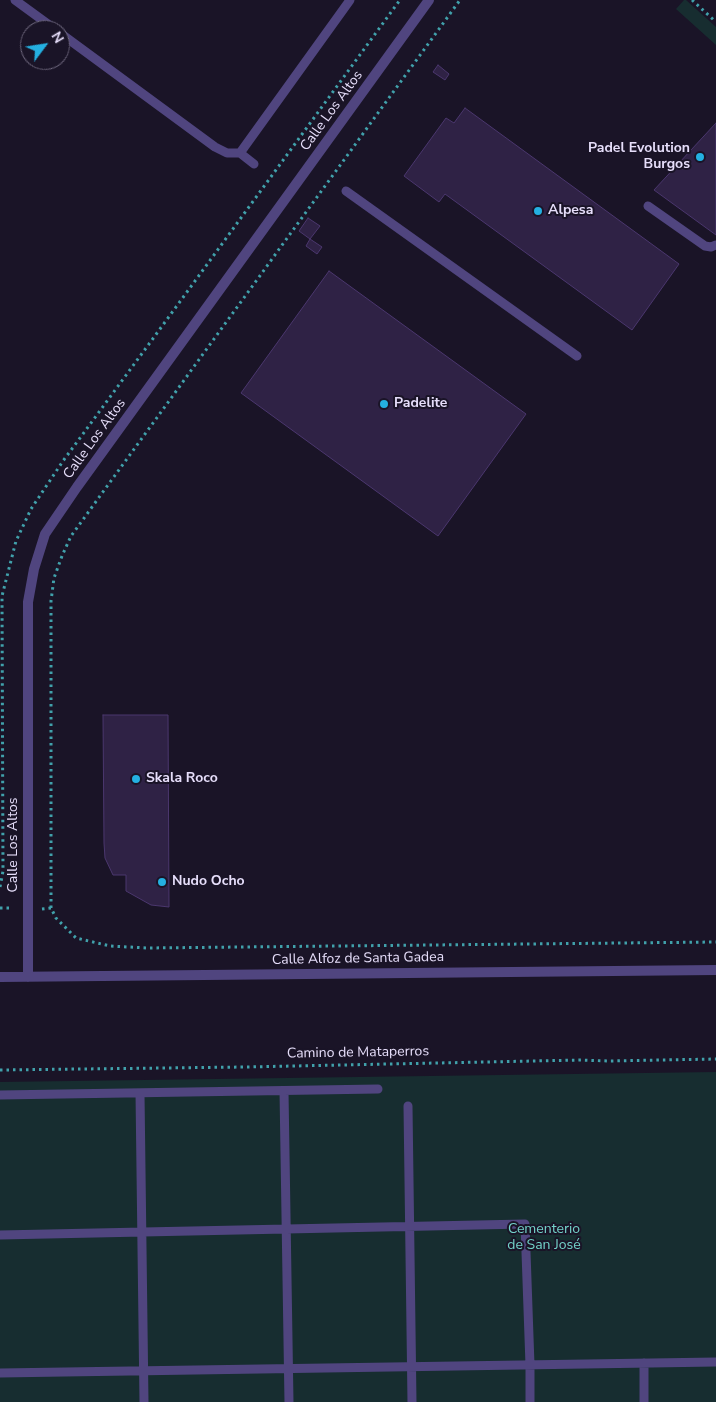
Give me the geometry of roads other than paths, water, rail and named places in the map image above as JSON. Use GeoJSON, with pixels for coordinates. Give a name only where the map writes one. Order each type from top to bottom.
{"type":"FeatureCollection","features":[{"type":"Feature","properties":{"kind":"street","name":"Calle Los Altos"},"geometry":{"type":"LineString","coordinates":[[28,977],[28,602],[34,569],[46,534],[77,487],[429,0]]}},
{"type":"Feature","properties":{"kind":"street","name":"Calle Alfoz de Santa Gadea"},"geometry":{"type":"LineString","coordinates":[[0,977],[716,970]]}},
{"type":"Feature","properties":{"kind":"lane"},"geometry":{"type":"LineString","coordinates":[[15,0],[42,20]]}},
{"type":"Feature","properties":{"kind":"lane"},"geometry":{"type":"LineString","coordinates":[[240,153],[350,0]]}},
{"type":"Feature","properties":{"kind":"lane"},"geometry":{"type":"LineString","coordinates":[[70,40],[215,147],[227,153],[240,153],[254,164]]}},
{"type":"Feature","properties":{"kind":"lane"},"geometry":{"type":"LineString","coordinates":[[346,191],[577,356]]}},
{"type":"Feature","properties":{"kind":"lane"},"geometry":{"type":"LineString","coordinates":[[648,206],[705,246],[711,247],[716,245]]}},
{"type":"Feature","properties":{"kind":"lane"},"geometry":{"type":"LineString","coordinates":[[0,1095],[378,1089]]}},
{"type":"Feature","properties":{"kind":"lane"},"geometry":{"type":"LineString","coordinates":[[284,1090],[289,1402]]}},
{"type":"Feature","properties":{"kind":"lane"},"geometry":{"type":"LineString","coordinates":[[140,1093],[144,1402]]}},
{"type":"Feature","properties":{"kind":"lane"},"geometry":{"type":"LineString","coordinates":[[408,1106],[412,1402]]}},
{"type":"Feature","properties":{"kind":"lane"},"geometry":{"type":"LineString","coordinates":[[0,1235],[524,1224],[530,1402]]}},
{"type":"Feature","properties":{"kind":"lane"},"geometry":{"type":"LineString","coordinates":[[0,1373],[716,1362]]}},
{"type":"Feature","properties":{"kind":"lane"},"geometry":{"type":"LineString","coordinates":[[644,1363],[644,1402]]}},
{"type":"Feature","properties":{"kind":"place","name":"Padel Evolution Burgos"},"geometry":{"type":"Point","coordinates":[700,157]}},
{"type":"Feature","properties":{"kind":"place","name":"Alpesa"},"geometry":{"type":"Point","coordinates":[538,211]}},
{"type":"Feature","properties":{"kind":"place","name":"Padelite"},"geometry":{"type":"Point","coordinates":[384,404]}},
{"type":"Feature","properties":{"kind":"place","name":"Skala Roco"},"geometry":{"type":"Point","coordinates":[136,779]}},
{"type":"Feature","properties":{"kind":"place","name":"Nudo Ocho"},"geometry":{"type":"Point","coordinates":[162,882]}},
{"type":"Feature","properties":{"kind":"park label","name":"Cementerio de San José"},"geometry":{"type":"Point","coordinates":[544,1238]}}]}
